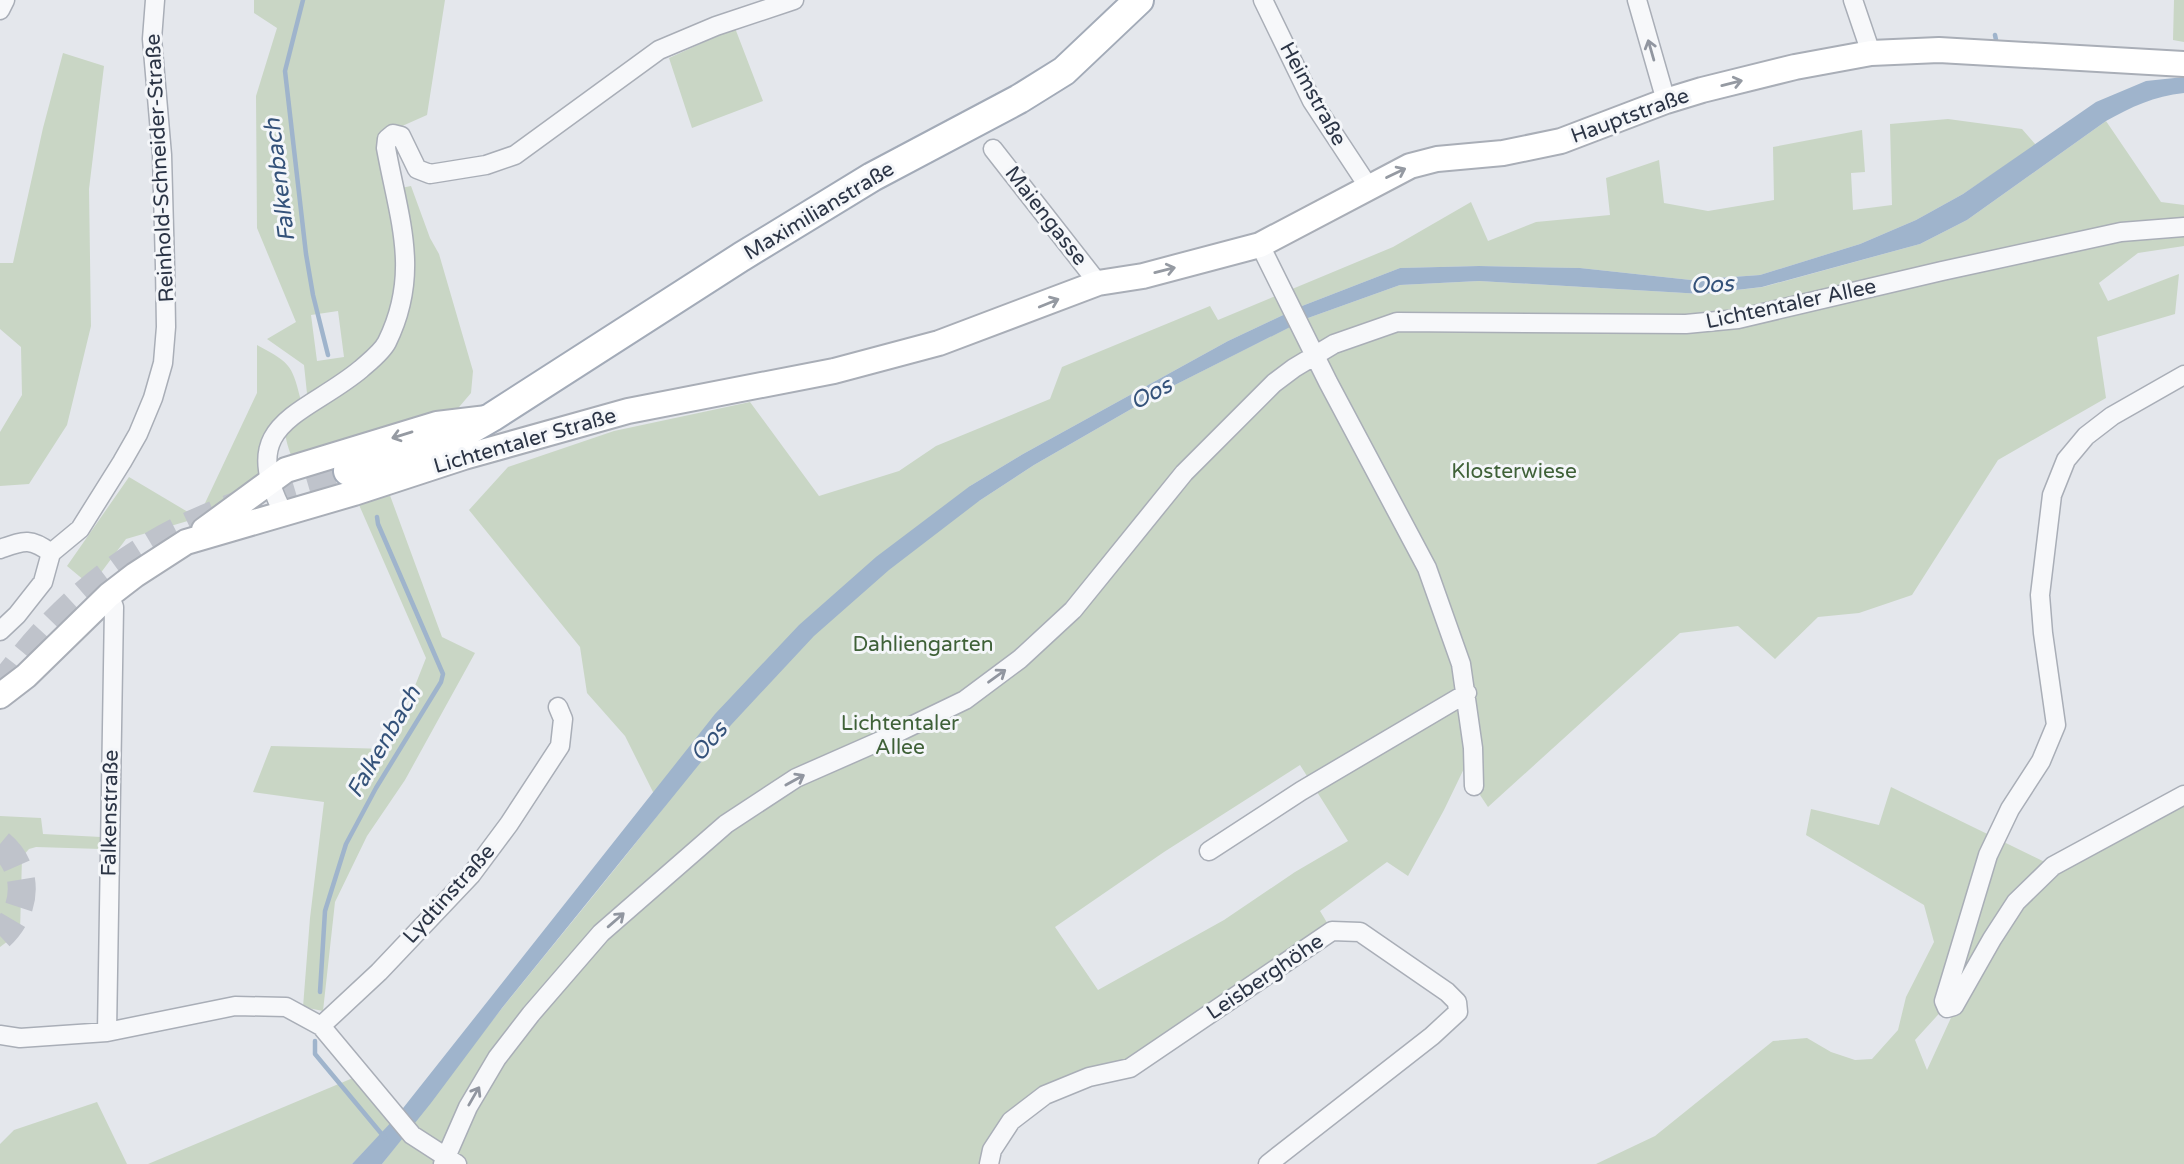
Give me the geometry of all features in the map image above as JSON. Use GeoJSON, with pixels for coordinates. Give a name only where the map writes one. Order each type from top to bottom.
{"type":"FeatureCollection","features":[{"type":"Feature","properties":{"kind":"main road","name":"Maximilianstraße"},"geometry":{"type":"LineString","coordinates":[[348,471],[460,435],[492,417],[730,264],[872,177],[1019,99],[1064,71],[1139,0]]}},
{"type":"Feature","properties":{"kind":"main road","name":"Hauptstraße"},"geometry":{"type":"LineString","coordinates":[[1098,283],[1143,276],[1260,245],[1410,166],[1437,159],[1503,152],[1561,141],[1666,101],[1795,67],[1871,53],[1939,50],[2184,64]]}},
{"type":"Feature","properties":{"kind":"main road","name":"Lichtentaler Straße"},"geometry":{"type":"LineString","coordinates":[[0,696],[26,676],[109,595],[186,542],[464,457],[628,411],[834,371],[939,343],[1098,283]]}},
{"type":"Feature","properties":{"kind":"main road","name":"Maximilianstraße"},"geometry":{"type":"LineString","coordinates":[[186,542],[286,470],[437,424],[492,417]]}},
{"type":"Feature","properties":{"kind":"street"},"geometry":{"type":"LineString","coordinates":[[0,10],[5,0]]}},
{"type":"Feature","properties":{"kind":"street","name":"Reinhold-Schneider-Straße"},"geometry":{"type":"LineString","coordinates":[[51,553],[80,528],[122,462],[138,434],[153,398],[163,363],[166,315],[162,155],[152,39],[155,0]]}},
{"type":"Feature","properties":{"kind":"street"},"geometry":{"type":"LineString","coordinates":[[283,512],[269,482],[270,438],[308,403],[348,380],[386,345],[405,292],[406,262],[386,148],[387,139],[393,134],[401,136],[417,169],[430,174],[485,165],[515,155],[659,50],[716,26],[794,0]]}},
{"type":"Feature","properties":{"kind":"street","name":"Heimstraße"},"geometry":{"type":"LineString","coordinates":[[1263,0],[1312,101],[1368,186]]}},
{"type":"Feature","properties":{"kind":"street"},"geometry":{"type":"LineString","coordinates":[[1637,0],[1666,101]]}},
{"type":"Feature","properties":{"kind":"street"},"geometry":{"type":"LineString","coordinates":[[1853,0],[1871,53]]}},
{"type":"Feature","properties":{"kind":"street","name":"Maiengasse"},"geometry":{"type":"LineString","coordinates":[[993,149],[1098,283]]}},
{"type":"Feature","properties":{"kind":"street","name":"Lichtentaler Allee"},"geometry":{"type":"LineString","coordinates":[[448,1162],[468,1107],[497,1058],[601,933],[726,824],[749,808],[796,778],[965,700],[1020,659],[1073,610],[1184,473],[1211,445],[1274,383],[1314,355],[1354,335],[1397,322],[1686,324],[1738,319],[2121,232],[2184,227]]}},
{"type":"Feature","properties":{"kind":"street"},"geometry":{"type":"LineString","coordinates":[[1260,245],[1314,355],[1427,568],[1460,657],[1474,748],[1474,786]]}},
{"type":"Feature","properties":{"kind":"street"},"geometry":{"type":"LineString","coordinates":[[2184,375],[2112,416],[2086,436],[2066,460],[2052,495],[2040,595],[2056,725],[2041,761],[2010,809],[1988,855],[1944,1001],[1947,1008],[1954,1006],[1992,939],[2017,902],[2053,866],[2184,794]]}},
{"type":"Feature","properties":{"kind":"street"},"geometry":{"type":"LineString","coordinates":[[0,549],[25,541],[38,543],[51,553],[43,582],[17,615],[0,631]]}},
{"type":"Feature","properties":{"kind":"street","name":"Falkenstraße"},"geometry":{"type":"LineString","coordinates":[[107,1032],[114,607],[109,595]]}},
{"type":"Feature","properties":{"kind":"street"},"geometry":{"type":"LineString","coordinates":[[1209,851],[1301,791],[1467,693]]}},
{"type":"Feature","properties":{"kind":"street","name":"Lydtinstraße"},"geometry":{"type":"LineString","coordinates":[[321,1026],[379,972],[471,875],[509,824],[560,746],[563,719],[558,707]]}},
{"type":"Feature","properties":{"kind":"street","name":"Leisberghöhe"},"geometry":{"type":"LineString","coordinates":[[989,1164],[992,1150],[1011,1121],[1045,1095],[1089,1077],[1130,1068],[1332,931],[1360,932],[1447,992],[1462,1012],[1277,1161]]}},
{"type":"Feature","properties":{"kind":"street"},"geometry":{"type":"LineString","coordinates":[[0,1035],[20,1038],[107,1032],[235,1006],[286,1007],[321,1026],[396,1118],[412,1135],[448,1162]]}},
{"type":"Feature","properties":{"kind":"green space"},"geometry":{"type":"Polygon","coordinates":[[[254,0],[445,0],[427,115],[391,131],[391,190],[411,186],[430,238],[439,254],[473,371],[471,393],[454,413],[292,458],[285,432],[289,421],[308,403],[304,365],[267,339],[296,322],[257,228],[256,96],[277,28],[254,13],[254,0]],[[338,311],[311,315],[317,361],[344,357],[338,311]]]}},
{"type":"Feature","properties":{"kind":"green space"},"geometry":{"type":"Polygon","coordinates":[[[2174,0],[2184,0],[2184,42],[2173,40],[2174,0]]]}},
{"type":"Feature","properties":{"kind":"green space"},"geometry":{"type":"Polygon","coordinates":[[[735,28],[763,101],[692,128],[669,58],[735,28]]]}},
{"type":"Feature","properties":{"kind":"green space"},"geometry":{"type":"Polygon","coordinates":[[[63,53],[104,66],[89,189],[91,326],[67,425],[29,484],[0,486],[0,432],[22,395],[21,347],[0,329],[0,263],[13,263],[63,53]]]}},
{"type":"Feature","properties":{"kind":"green space","name":"Lichtentaler Allee"},"geometry":{"type":"Polygon","coordinates":[[[1948,119],[2022,129],[2036,145],[1963,194],[1916,220],[1860,244],[1760,275],[1691,280],[1580,268],[1400,268],[1302,306],[1228,341],[970,486],[979,501],[1034,465],[1159,393],[1308,318],[1400,285],[1479,281],[1702,294],[1763,287],[1920,244],[1967,220],[2106,121],[2161,202],[2184,205],[2184,246],[2138,253],[2099,283],[2108,301],[2179,274],[2175,314],[2097,337],[2106,398],[1998,460],[1912,595],[1859,613],[1818,617],[1775,659],[1738,626],[1680,633],[1488,807],[1474,786],[1473,750],[1408,876],[1387,862],[1320,911],[1332,931],[1174,1040],[1089,1077],[1011,1121],[989,1164],[382,1164],[488,1026],[665,806],[654,794],[625,736],[587,693],[580,647],[469,510],[508,467],[614,431],[750,402],[819,496],[899,471],[936,446],[1050,399],[1062,367],[1210,306],[1218,320],[1393,247],[1471,202],[1488,241],[1536,222],[1610,215],[1606,178],[1659,160],[1664,203],[1708,211],[1774,200],[1773,147],[1862,130],[1865,172],[1851,173],[1853,210],[1892,205],[1890,124],[1948,119]],[[1300,765],[1164,852],[1055,927],[1098,990],[1224,920],[1295,872],[1348,841],[1300,765]]]}},
{"type":"Feature","properties":{"kind":"green space"},"geometry":{"type":"Polygon","coordinates":[[[257,345],[289,367],[302,405],[263,440],[264,480],[198,518],[257,393],[257,345]]]}},
{"type":"Feature","properties":{"kind":"green space"},"geometry":{"type":"Polygon","coordinates":[[[129,477],[198,518],[126,539],[91,586],[67,566],[129,477]]]}},
{"type":"Feature","properties":{"kind":"green space"},"geometry":{"type":"Polygon","coordinates":[[[388,490],[442,637],[475,653],[405,780],[367,836],[335,902],[323,1011],[303,1007],[310,918],[324,802],[253,792],[271,746],[390,749],[426,658],[356,498],[388,490]]]}},
{"type":"Feature","properties":{"kind":"green space"},"geometry":{"type":"Polygon","coordinates":[[[1891,787],[2053,866],[2184,795],[2184,1164],[1596,1164],[1655,1136],[1773,1041],[1807,1038],[1831,1052],[1855,1060],[1872,1059],[1898,1030],[1906,997],[1934,942],[1924,905],[1806,835],[1811,809],[1879,825],[1891,787]],[[1967,983],[1915,1040],[1927,1070],[1967,983]]]}},
{"type":"Feature","properties":{"kind":"green space"},"geometry":{"type":"Polygon","coordinates":[[[0,816],[41,818],[43,834],[101,837],[101,849],[29,849],[22,857],[20,932],[0,947],[0,816]]]}},
{"type":"Feature","properties":{"kind":"green space"},"geometry":{"type":"Polygon","coordinates":[[[360,1075],[396,1118],[352,1164],[148,1164],[360,1075]]]}},
{"type":"Feature","properties":{"kind":"green space"},"geometry":{"type":"Polygon","coordinates":[[[97,1102],[127,1164],[0,1164],[0,1144],[14,1130],[97,1102]]]}},
{"type":"Feature","properties":{"kind":"water","name":"Oos"},"geometry":{"type":"Polygon","coordinates":[[[2184,77],[2184,93],[2143,103],[2106,121],[1967,220],[1920,244],[1762,287],[1702,294],[1479,281],[1400,285],[1308,318],[1159,393],[1034,465],[979,501],[889,570],[814,636],[731,725],[502,1008],[382,1164],[352,1164],[396,1117],[715,714],[799,625],[876,557],[970,486],[1023,454],[1228,341],[1302,306],[1400,268],[1580,268],[1691,280],[1760,275],[1860,244],[1916,220],[1963,194],[2096,102],[2146,81],[2184,77]]]}},
{"type":"Feature","properties":{"kind":"waterway","name":"Falkenbach"},"geometry":{"type":"LineString","coordinates":[[303,0],[285,71],[306,254],[328,355]]}},
{"type":"Feature","properties":{"kind":"waterway"},"geometry":{"type":"LineString","coordinates":[[1995,35],[1996,40]]}},
{"type":"Feature","properties":{"kind":"waterway","name":"Falkenbach"},"geometry":{"type":"LineString","coordinates":[[320,992],[325,911],[346,844],[376,788],[441,682],[443,674],[377,517]]}},
{"type":"Feature","properties":{"kind":"waterway","name":"Falkenbach"},"geometry":{"type":"LineString","coordinates":[[315,1041],[315,1054],[385,1138]]}},
{"type":"Feature","properties":{"kind":"tunnel"},"geometry":{"type":"LineString","coordinates":[[0,688],[63,613],[87,591],[139,553],[215,514],[348,471]]}},
{"type":"Feature","properties":{"kind":"tunnel"},"geometry":{"type":"LineString","coordinates":[[0,844],[17,865],[22,890],[16,914],[0,936]]}},
{"type":"Feature","properties":{"kind":"park label","name":"Klosterwiese"},"geometry":{"type":"Point","coordinates":[1514,471]}},
{"type":"Feature","properties":{"kind":"park label","name":"Dahliengarten"},"geometry":{"type":"Point","coordinates":[923,644]}}]}
